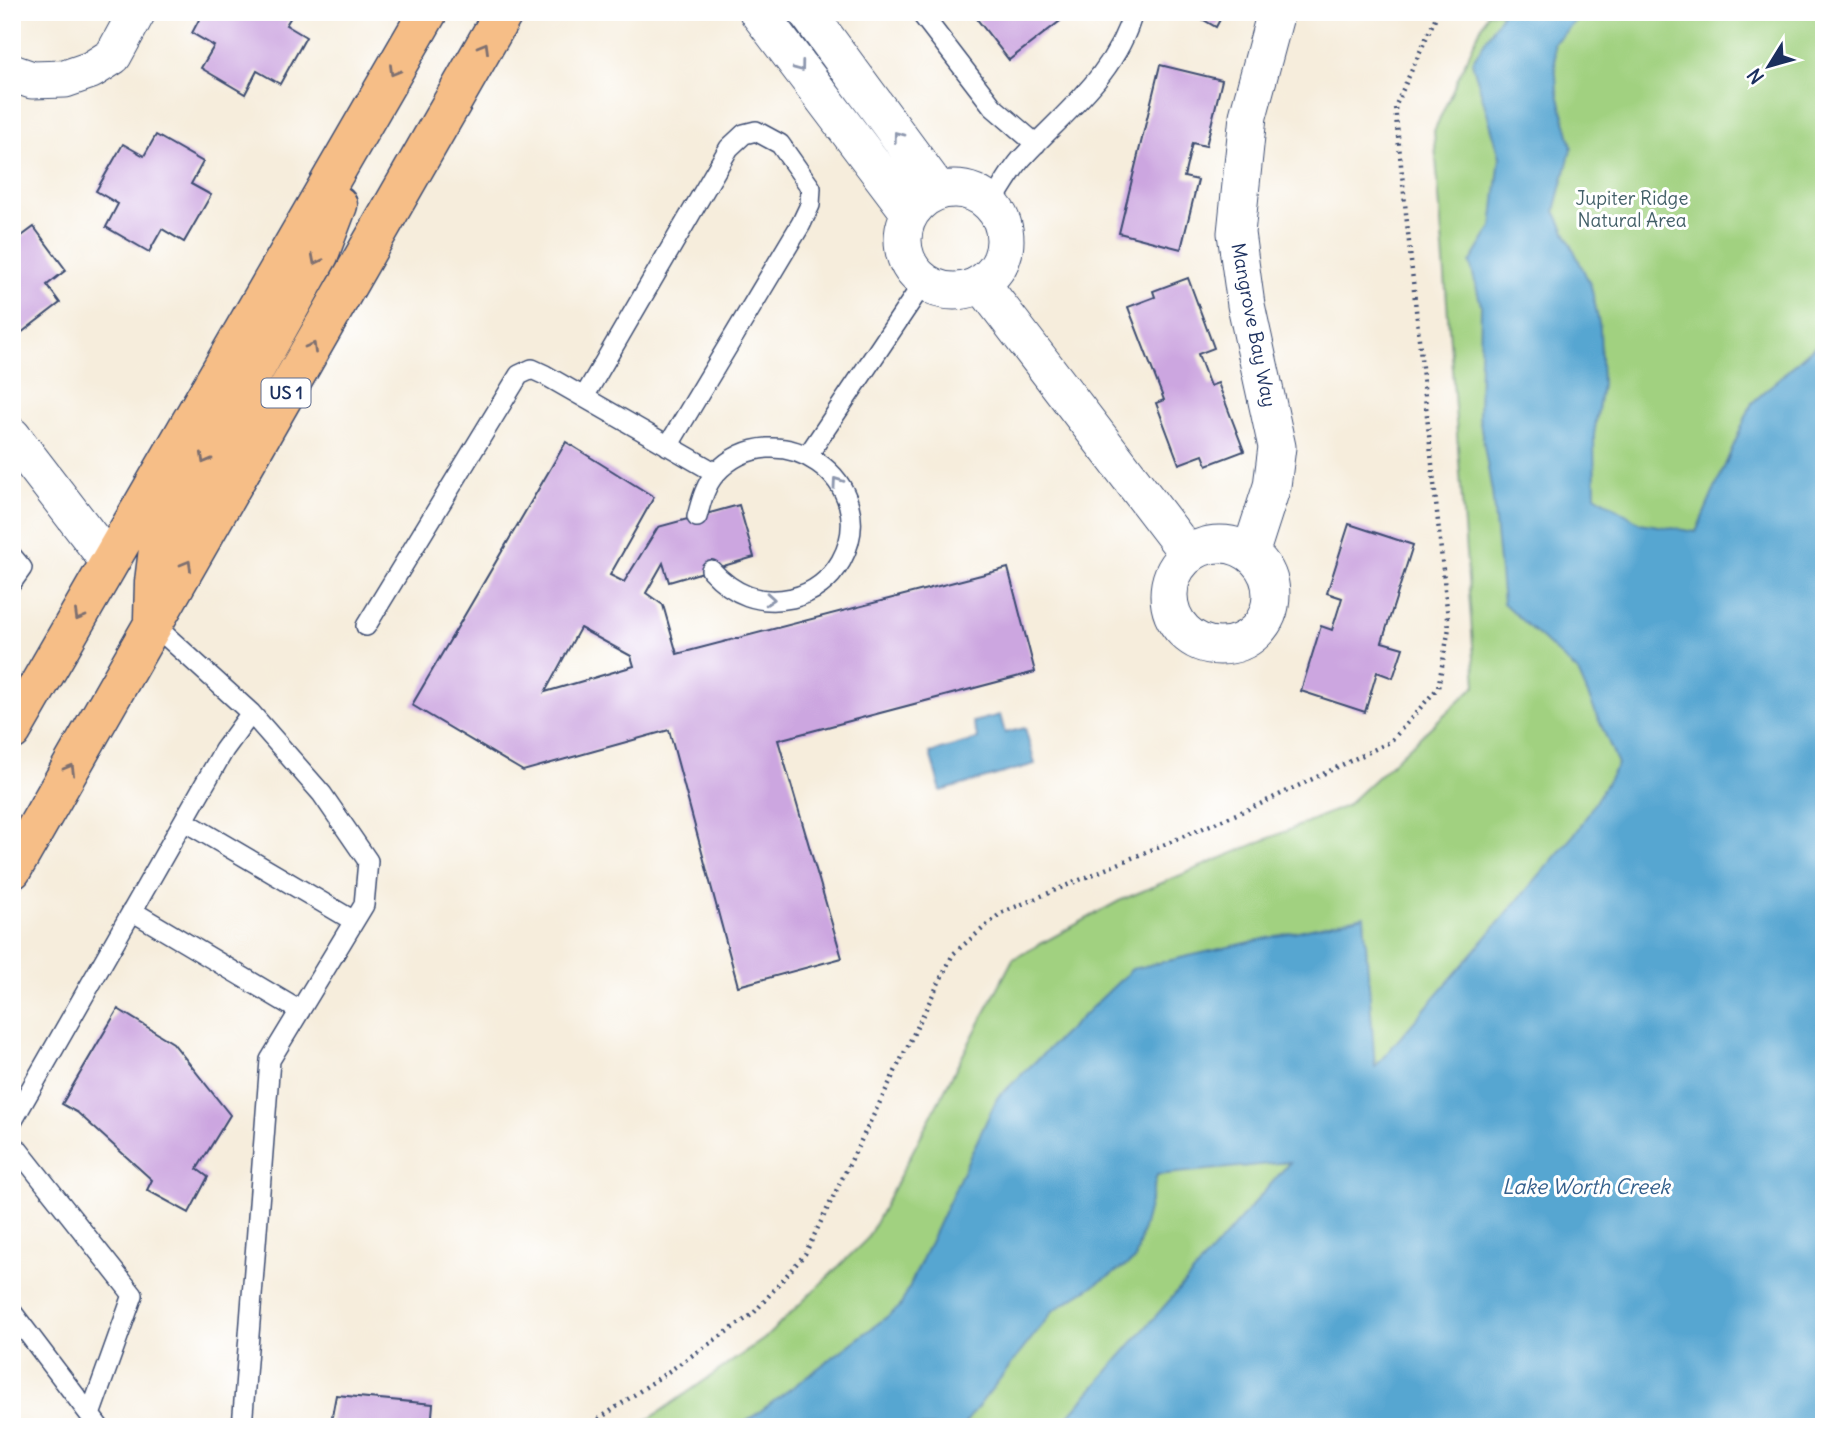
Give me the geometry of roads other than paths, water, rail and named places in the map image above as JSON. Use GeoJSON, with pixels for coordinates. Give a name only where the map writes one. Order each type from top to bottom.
{"type":"FeatureCollection","features":[{"type":"Feature","properties":{"kind":"main road"},"geometry":{"type":"LineString","coordinates":[[12,731],[428,12]]}},
{"type":"Feature","properties":{"kind":"main road","name":"US 1"},"geometry":{"type":"LineString","coordinates":[[12,870],[504,12]]}},
{"type":"Feature","properties":{"kind":"main road"},"geometry":{"type":"LineString","coordinates":[[153,624],[159,541],[319,255],[375,105]]}},
{"type":"Feature","properties":{"kind":"street"},"geometry":{"type":"LineString","coordinates":[[12,73],[32,80],[65,79],[91,71],[113,56],[137,12]]}},
{"type":"Feature","properties":{"kind":"street"},"geometry":{"type":"LineString","coordinates":[[758,12],[910,213]]}},
{"type":"Feature","properties":{"kind":"street"},"geometry":{"type":"LineString","coordinates":[[807,12],[939,191]]}},
{"type":"Feature","properties":{"kind":"street","name":"Mangrove Bay Way"},"geometry":{"type":"LineString","coordinates":[[1250,554],[1272,486],[1278,447],[1246,305],[1237,233],[1248,116],[1276,12]]}},
{"type":"Feature","properties":{"kind":"street"},"geometry":{"type":"LineString","coordinates":[[967,190],[975,193],[991,204],[1004,231],[1004,246],[993,273],[968,289],[953,291],[924,282],[911,268],[904,250],[904,231],[910,213],[922,200],[939,191],[967,190]]}},
{"type":"Feature","properties":{"kind":"street"},"geometry":{"type":"LineString","coordinates":[[981,283],[1189,555]]}},
{"type":"Feature","properties":{"kind":"street"},"geometry":{"type":"LineString","coordinates":[[12,436],[109,562]]}},
{"type":"Feature","properties":{"kind":"street"},"geometry":{"type":"LineString","coordinates":[[1214,544],[1233,546],[1250,554],[1265,572],[1270,586],[1271,601],[1267,616],[1259,629],[1234,645],[1219,646],[1191,637],[1178,623],[1170,606],[1170,587],[1176,569],[1189,555],[1214,544]]}},
{"type":"Feature","properties":{"kind":"lane"},"geometry":{"type":"LineString","coordinates":[[920,12],[993,107],[1036,144]]}},
{"type":"Feature","properties":{"kind":"lane"},"geometry":{"type":"LineString","coordinates":[[991,204],[1023,156],[1064,117],[1105,70],[1128,28],[1133,12]]}},
{"type":"Feature","properties":{"kind":"lane"},"geometry":{"type":"LineString","coordinates":[[584,397],[729,148],[744,134],[757,131],[780,144],[811,188],[810,205],[668,446]]}},
{"type":"Feature","properties":{"kind":"lane"},"geometry":{"type":"LineString","coordinates":[[808,455],[924,282]]}},
{"type":"Feature","properties":{"kind":"lane"},"geometry":{"type":"LineString","coordinates":[[366,626],[519,375],[532,369],[716,473]]}},
{"type":"Feature","properties":{"kind":"lane"},"geometry":{"type":"LineString","coordinates":[[697,517],[704,493],[716,473],[743,453],[775,446],[808,455],[827,468],[844,490],[852,516],[849,546],[833,575],[806,594],[774,601],[745,595],[725,585],[711,570]]}},
{"type":"Feature","properties":{"kind":"lane"},"geometry":{"type":"LineString","coordinates":[[153,624],[251,713],[322,794],[368,861],[364,905],[270,1060],[242,1427]]}},
{"type":"Feature","properties":{"kind":"lane"},"geometry":{"type":"LineString","coordinates":[[12,1122],[224,750],[251,713]]}},
{"type":"Feature","properties":{"kind":"lane"},"geometry":{"type":"LineString","coordinates":[[184,821],[354,921]]}},
{"type":"Feature","properties":{"kind":"lane"},"geometry":{"type":"LineString","coordinates":[[132,912],[300,1011]]}},
{"type":"Feature","properties":{"kind":"lane"},"geometry":{"type":"LineString","coordinates":[[12,1142],[133,1296],[94,1421]]}},
{"type":"Feature","properties":{"kind":"lane"},"geometry":{"type":"LineString","coordinates":[[12,1312],[94,1421]]}},
{"type":"Feature","properties":{"kind":"water","name":"Lake Worth Creek"},"geometry":{"type":"Polygon","coordinates":[[[1503,12],[1585,12],[1554,43],[1557,90],[1572,146],[1555,211],[1591,286],[1600,328],[1602,385],[1594,435],[1595,495],[1640,523],[1696,532],[1752,403],[1824,338],[1824,1427],[1059,1427],[1290,1162],[1157,1175],[1135,1260],[1054,1310],[962,1427],[739,1427],[900,1307],[997,1098],[1132,969],[1364,916],[1375,1067],[1578,830],[1618,764],[1578,672],[1503,603],[1492,492],[1479,417],[1481,305],[1470,263],[1492,227],[1500,157],[1472,62],[1503,12]]]}},
{"type":"Feature","properties":{"kind":"water"},"geometry":{"type":"Polygon","coordinates":[[[1000,715],[1005,733],[1025,728],[1035,764],[941,791],[930,753],[978,739],[973,722],[1000,715]]]}},
{"type":"Feature","properties":{"kind":"park label","name":"Jupiter Ridge Natural Area"},"geometry":{"type":"Point","coordinates":[1632,209]}}]}
